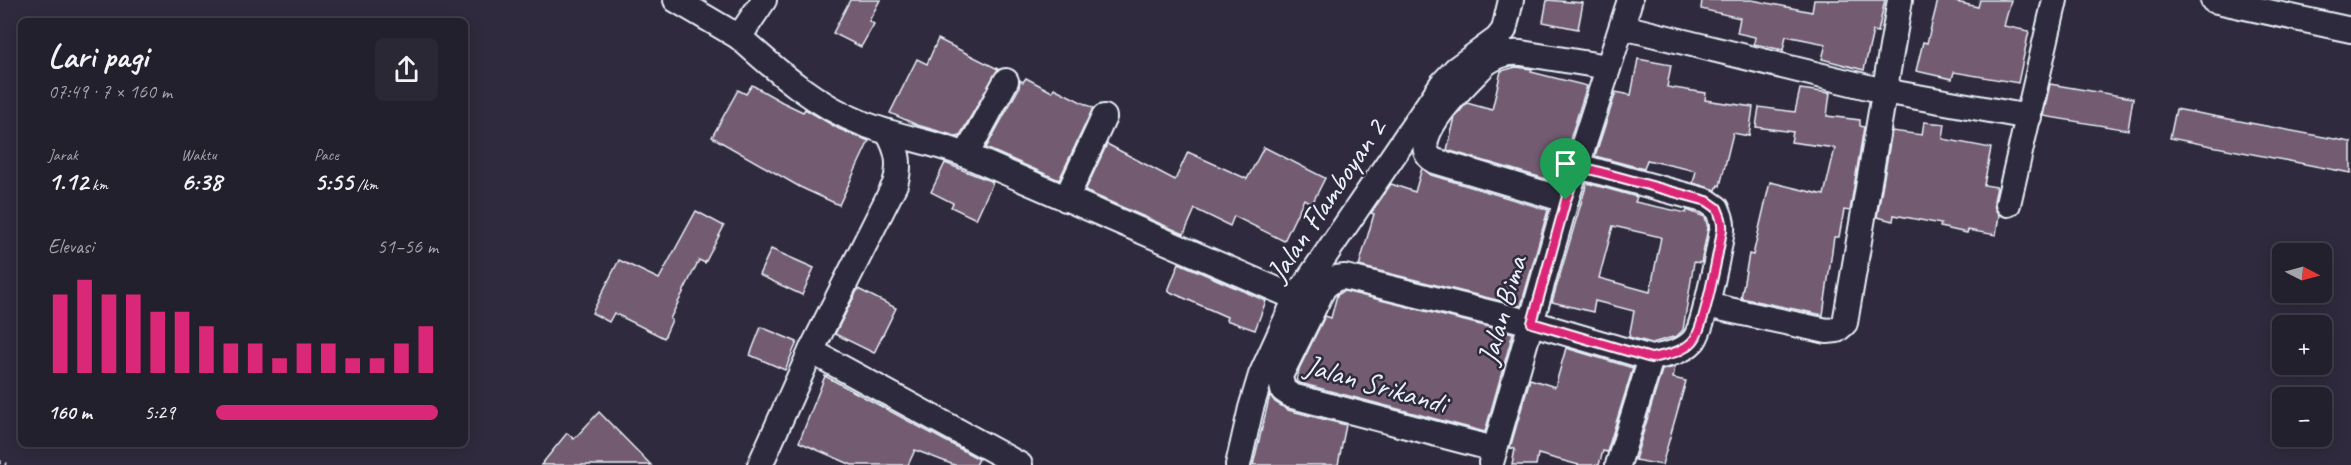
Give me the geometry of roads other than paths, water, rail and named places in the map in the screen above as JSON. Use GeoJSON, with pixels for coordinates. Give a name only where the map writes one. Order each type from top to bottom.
{"type":"FeatureCollection","features":[{"type":"Feature","properties":{"kind":"street"},"geometry":{"type":"LineString","coordinates":[[676,0],[739,37],[782,76],[823,105],[888,133],[934,143],[966,155],[1296,298]]}},
{"type":"Feature","properties":{"kind":"street"},"geometry":{"type":"LineString","coordinates":[[739,37],[764,0]]}},
{"type":"Feature","properties":{"kind":"street","name":"Jalan Flamboyan 2"},"geometry":{"type":"LineString","coordinates":[[1238,465],[1261,375],[1296,298],[1442,84],[1456,69],[1497,39],[1504,30],[1511,0]]}},
{"type":"Feature","properties":{"kind":"street","name":"Jalan Bima"},"geometry":{"type":"LineString","coordinates":[[1492,457],[1566,200],[1630,0]]}},
{"type":"Feature","properties":{"kind":"street"},"geometry":{"type":"LineString","coordinates":[[1706,304],[1827,331],[1837,330],[1845,323],[1900,0]]}},
{"type":"Feature","properties":{"kind":"street"},"geometry":{"type":"LineString","coordinates":[[2008,204],[2055,0]]}},
{"type":"Feature","properties":{"kind":"street"},"geometry":{"type":"LineString","coordinates":[[2213,0],[2351,30]]}},
{"type":"Feature","properties":{"kind":"street"},"geometry":{"type":"LineString","coordinates":[[1623,27],[1884,91],[2029,117]]}},
{"type":"Feature","properties":{"kind":"street"},"geometry":{"type":"LineString","coordinates":[[1566,200],[1435,161],[1425,151],[1426,135],[1442,112],[1495,56],[1521,52],[1608,67]]}},
{"type":"Feature","properties":{"kind":"street"},"geometry":{"type":"LineString","coordinates":[[966,155],[1006,81]]}},
{"type":"Feature","properties":{"kind":"street"},"geometry":{"type":"LineString","coordinates":[[1066,199],[1104,117]]}},
{"type":"Feature","properties":{"kind":"street"},"geometry":{"type":"LineString","coordinates":[[760,465],[811,351],[895,184],[899,159],[896,146],[888,133]]}},
{"type":"Feature","properties":{"kind":"street"},"geometry":{"type":"LineString","coordinates":[[1578,166],[1707,201],[1717,208],[1722,228],[1706,304],[1695,340],[1670,355],[1651,358],[1618,465]]}},
{"type":"Feature","properties":{"kind":"street","name":"Jalan Srikandi"},"geometry":{"type":"LineString","coordinates":[[1492,457],[1292,396],[1283,390],[1280,376],[1324,287],[1336,278],[1354,277],[1532,323],[1651,358]]}},
{"type":"Feature","properties":{"kind":"street"},"geometry":{"type":"LineString","coordinates":[[811,351],[1020,465]]}}]}
